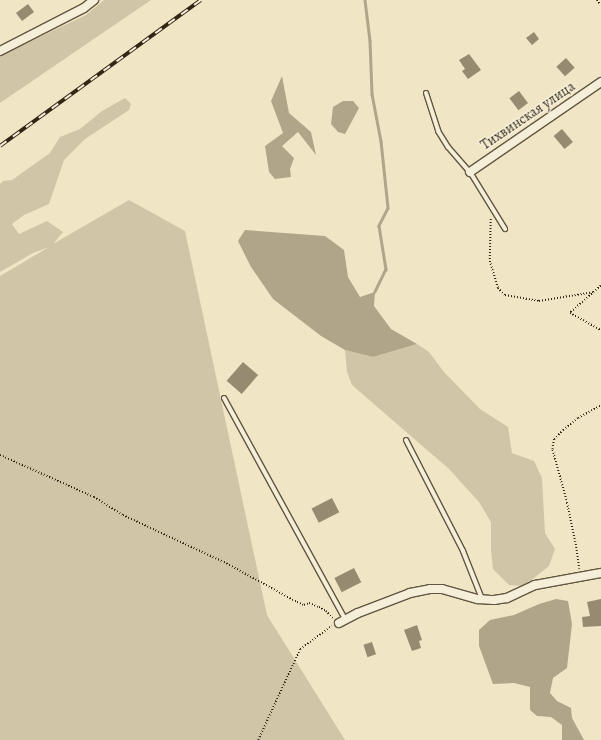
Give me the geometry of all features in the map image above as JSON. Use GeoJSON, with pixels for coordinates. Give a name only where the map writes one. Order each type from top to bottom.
{"type":"FeatureCollection","features":[{"type":"Feature","properties":{"kind":"street"},"geometry":{"type":"LineString","coordinates":[[0,51],[84,8],[94,0]]}},
{"type":"Feature","properties":{"kind":"street","name":"Тихвинская улица"},"geometry":{"type":"LineString","coordinates":[[470,172],[601,82]]}},
{"type":"Feature","properties":{"kind":"street"},"geometry":{"type":"LineString","coordinates":[[342,621],[410,593],[430,589],[442,589],[482,599],[507,598],[535,585],[581,578],[601,573]]}},
{"type":"Feature","properties":{"kind":"lane"},"geometry":{"type":"LineString","coordinates":[[426,93],[438,130],[448,147],[470,172],[505,229]]}},
{"type":"Feature","properties":{"kind":"lane"},"geometry":{"type":"LineString","coordinates":[[224,398],[342,621]]}},
{"type":"Feature","properties":{"kind":"lane"},"geometry":{"type":"LineString","coordinates":[[406,440],[463,551],[482,599]]}},
{"type":"Feature","properties":{"kind":"path"},"geometry":{"type":"LineString","coordinates":[[596,0],[601,5]]}},
{"type":"Feature","properties":{"kind":"path"},"geometry":{"type":"LineString","coordinates":[[488,202],[491,221],[490,261],[498,288],[505,295],[539,301],[594,292]]}},
{"type":"Feature","properties":{"kind":"path"},"geometry":{"type":"LineString","coordinates":[[601,286],[570,313],[601,330]]}},
{"type":"Feature","properties":{"kind":"path"},"geometry":{"type":"LineString","coordinates":[[581,578],[567,503],[552,449],[554,439],[563,430],[578,418],[601,405]]}},
{"type":"Feature","properties":{"kind":"path"},"geometry":{"type":"LineString","coordinates":[[0,455],[94,497],[123,514],[224,562],[298,602],[304,605],[309,603],[330,615],[335,624],[300,649],[258,740]]}},
{"type":"Feature","properties":{"kind":"shaded area"},"geometry":{"type":"Polygon","coordinates":[[[104,0],[151,0],[0,103],[0,56],[86,15],[104,0]]]}},
{"type":"Feature","properties":{"kind":"shaded area"},"geometry":{"type":"Polygon","coordinates":[[[282,76],[289,113],[311,132],[316,155],[298,132],[282,146],[294,158],[290,169],[291,177],[275,179],[269,172],[265,146],[283,133],[271,101],[282,76]]]}},
{"type":"Feature","properties":{"kind":"shaded area"},"geometry":{"type":"Polygon","coordinates":[[[125,98],[131,104],[129,110],[85,139],[64,160],[49,204],[24,215],[12,224],[19,234],[47,221],[63,232],[53,244],[129,200],[185,231],[267,615],[345,740],[0,740],[0,276],[49,247],[33,253],[0,272],[0,184],[3,181],[12,180],[50,153],[60,137],[80,129],[102,111],[125,98]]]}},
{"type":"Feature","properties":{"kind":"shaded area"},"geometry":{"type":"Polygon","coordinates":[[[343,101],[353,101],[359,108],[345,134],[338,132],[331,124],[333,107],[343,101]]]}},
{"type":"Feature","properties":{"kind":"shaded area"},"geometry":{"type":"Polygon","coordinates":[[[245,230],[325,236],[344,250],[348,277],[360,297],[375,292],[374,306],[391,329],[417,344],[373,357],[345,350],[321,336],[273,299],[251,267],[238,241],[245,230]]]}},
{"type":"Feature","properties":{"kind":"shaded area"},"geometry":{"type":"Polygon","coordinates":[[[417,344],[429,352],[444,372],[480,409],[508,427],[512,453],[534,461],[542,478],[545,533],[555,549],[549,566],[524,586],[509,585],[493,569],[491,522],[479,502],[449,469],[352,385],[347,372],[345,350],[373,357],[417,344]]]}},
{"type":"Feature","properties":{"kind":"shaded area"},"geometry":{"type":"Polygon","coordinates":[[[556,599],[568,601],[572,624],[567,668],[553,678],[550,693],[557,701],[571,708],[572,718],[584,740],[562,740],[562,725],[551,717],[537,716],[530,710],[530,687],[514,683],[493,684],[479,646],[479,630],[490,620],[514,615],[539,604],[556,599]]]}},
{"type":"Feature","properties":{"kind":"building"},"geometry":{"type":"Polygon","coordinates":[[[28,4],[34,12],[22,21],[16,13],[28,4]]]}},
{"type":"Feature","properties":{"kind":"building"},"geometry":{"type":"Polygon","coordinates":[[[534,32],[539,39],[532,45],[526,38],[534,32]]]}},
{"type":"Feature","properties":{"kind":"building"},"geometry":{"type":"Polygon","coordinates":[[[469,54],[481,70],[468,79],[462,71],[465,69],[459,60],[469,54]]]}},
{"type":"Feature","properties":{"kind":"building"},"geometry":{"type":"Polygon","coordinates":[[[566,58],[575,68],[565,76],[556,67],[566,58]]]}},
{"type":"Feature","properties":{"kind":"building"},"geometry":{"type":"Polygon","coordinates":[[[519,91],[528,103],[518,110],[509,98],[519,91]]]}},
{"type":"Feature","properties":{"kind":"building"},"geometry":{"type":"Polygon","coordinates":[[[562,129],[573,142],[565,149],[554,136],[562,129]]]}},
{"type":"Feature","properties":{"kind":"building"},"geometry":{"type":"Polygon","coordinates":[[[243,362],[258,375],[242,394],[227,381],[243,362]]]}},
{"type":"Feature","properties":{"kind":"building"},"geometry":{"type":"Polygon","coordinates":[[[332,498],[339,512],[319,523],[312,508],[332,498]]]}},
{"type":"Feature","properties":{"kind":"building"},"geometry":{"type":"Polygon","coordinates":[[[354,568],[361,582],[342,592],[334,578],[354,568]]]}},
{"type":"Feature","properties":{"kind":"building"},"geometry":{"type":"Polygon","coordinates":[[[601,599],[601,626],[583,627],[582,617],[590,616],[587,602],[601,599]]]}},
{"type":"Feature","properties":{"kind":"building"},"geometry":{"type":"Polygon","coordinates":[[[417,625],[422,640],[419,641],[421,648],[412,651],[404,630],[417,625]]]}},
{"type":"Feature","properties":{"kind":"building"},"geometry":{"type":"Polygon","coordinates":[[[372,642],[376,654],[367,657],[363,645],[372,642]]]}},
{"type":"Feature","properties":{"kind":"waterway"},"geometry":{"type":"LineString","coordinates":[[365,0],[370,41],[372,94],[381,141],[388,208],[379,226],[386,269],[375,292]]}},
{"type":"Feature","properties":{"kind":"railway"},"geometry":{"type":"LineString","coordinates":[[0,146],[201,0]]}}]}
